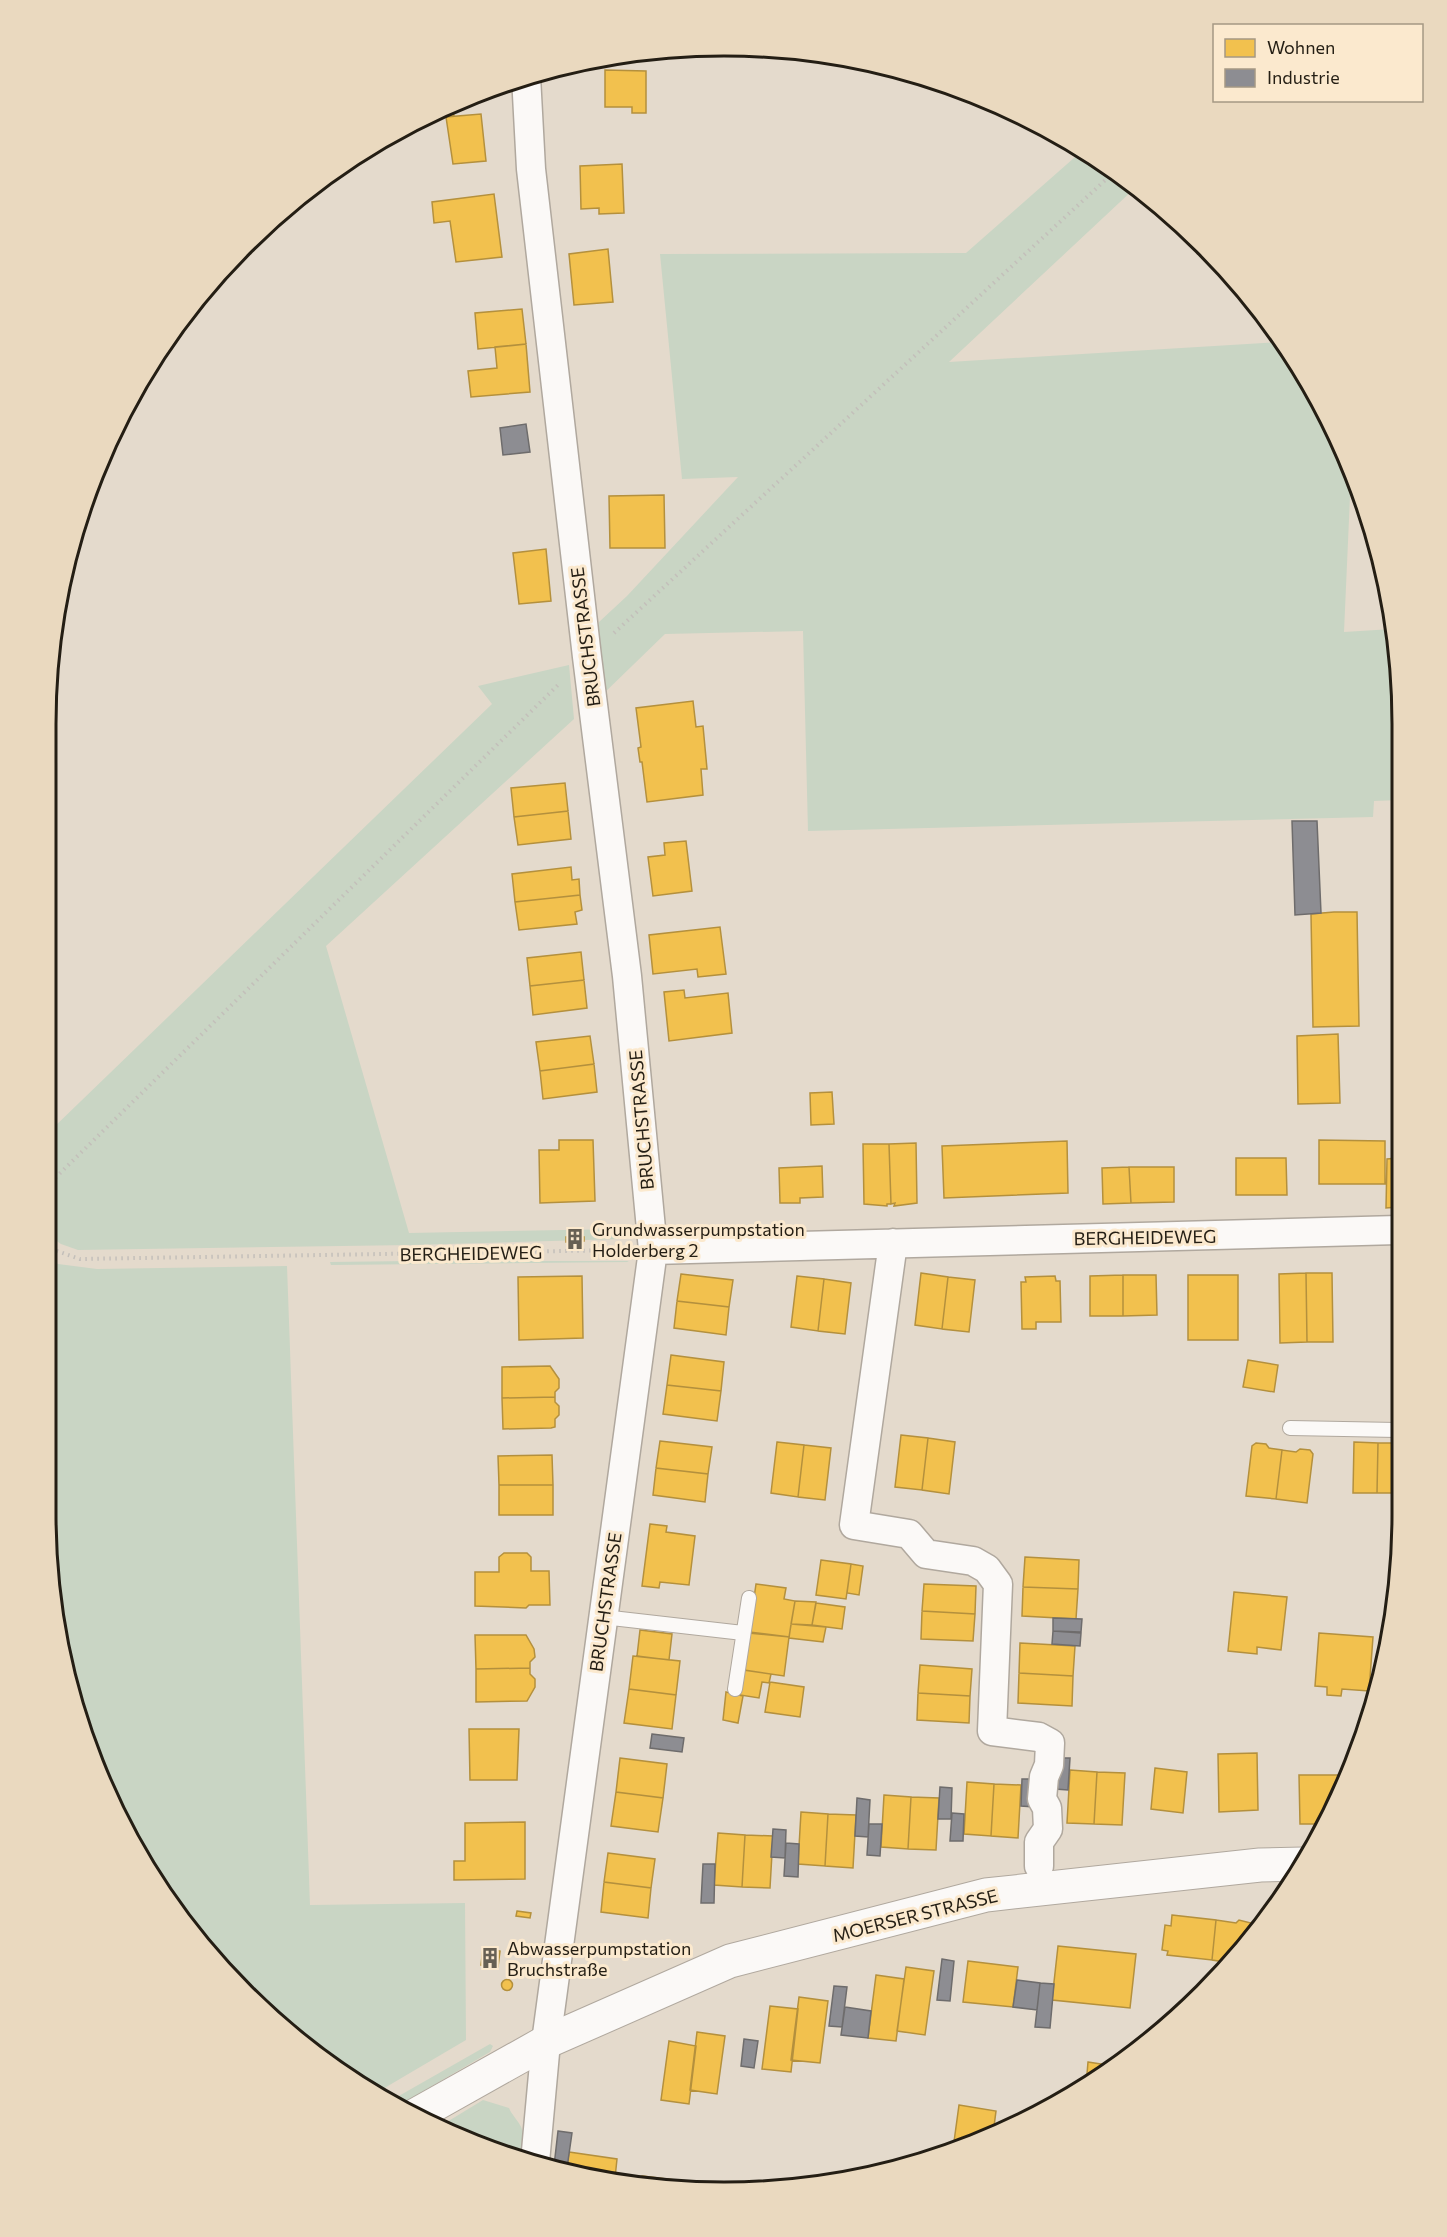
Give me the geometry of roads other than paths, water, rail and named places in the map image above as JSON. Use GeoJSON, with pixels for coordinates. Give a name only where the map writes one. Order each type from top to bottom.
{"type":"FeatureCollection","features":[{"type":"Feature","properties":{"kind":"street","name":"BRUCHSTRASSE"},"geometry":{"type":"LineString","coordinates":[[527,86],[534,193],[585,645],[627,976],[653,1250],[546,2042],[536,2154]]}},
{"type":"Feature","properties":{"kind":"street","name":"BERGHEIDEWEG"},"geometry":{"type":"LineString","coordinates":[[653,1250],[1392,1230]]}},
{"type":"Feature","properties":{"kind":"street"},"geometry":{"type":"LineString","coordinates":[[893,1244],[854,1525],[909,1534],[926,1554],[973,1561],[987,1569],[998,1584],[992,1731],[1039,1737],[1050,1743],[1049,1766],[1044,1777],[1042,1799],[1047,1808],[1048,1829],[1039,1842],[1039,1866]]}},
{"type":"Feature","properties":{"kind":"street","name":"MOERSER STRASSE"},"geometry":{"type":"LineString","coordinates":[[424,2111],[546,2042],[730,1961],[986,1895],[1260,1865],[1292,1864]]}},
{"type":"Feature","properties":{"kind":"lane"},"geometry":{"type":"LineString","coordinates":[[1290,1428],[1392,1430]]}},
{"type":"Feature","properties":{"kind":"lane"},"geometry":{"type":"LineString","coordinates":[[735,1689],[749,1598]]}},
{"type":"Feature","properties":{"kind":"lane"},"geometry":{"type":"LineString","coordinates":[[603,1617],[743,1633]]}},
{"type":"Feature","properties":{"kind":"place","name":"Grundwasserpumpstation Holderberg 2"},"geometry":{"type":"Point","coordinates":[575,1239]}},
{"type":"Feature","properties":{"kind":"place","name":"Abwasserpumpstation Bruchstraße"},"geometry":{"type":"Point","coordinates":[490,1958]}}]}
